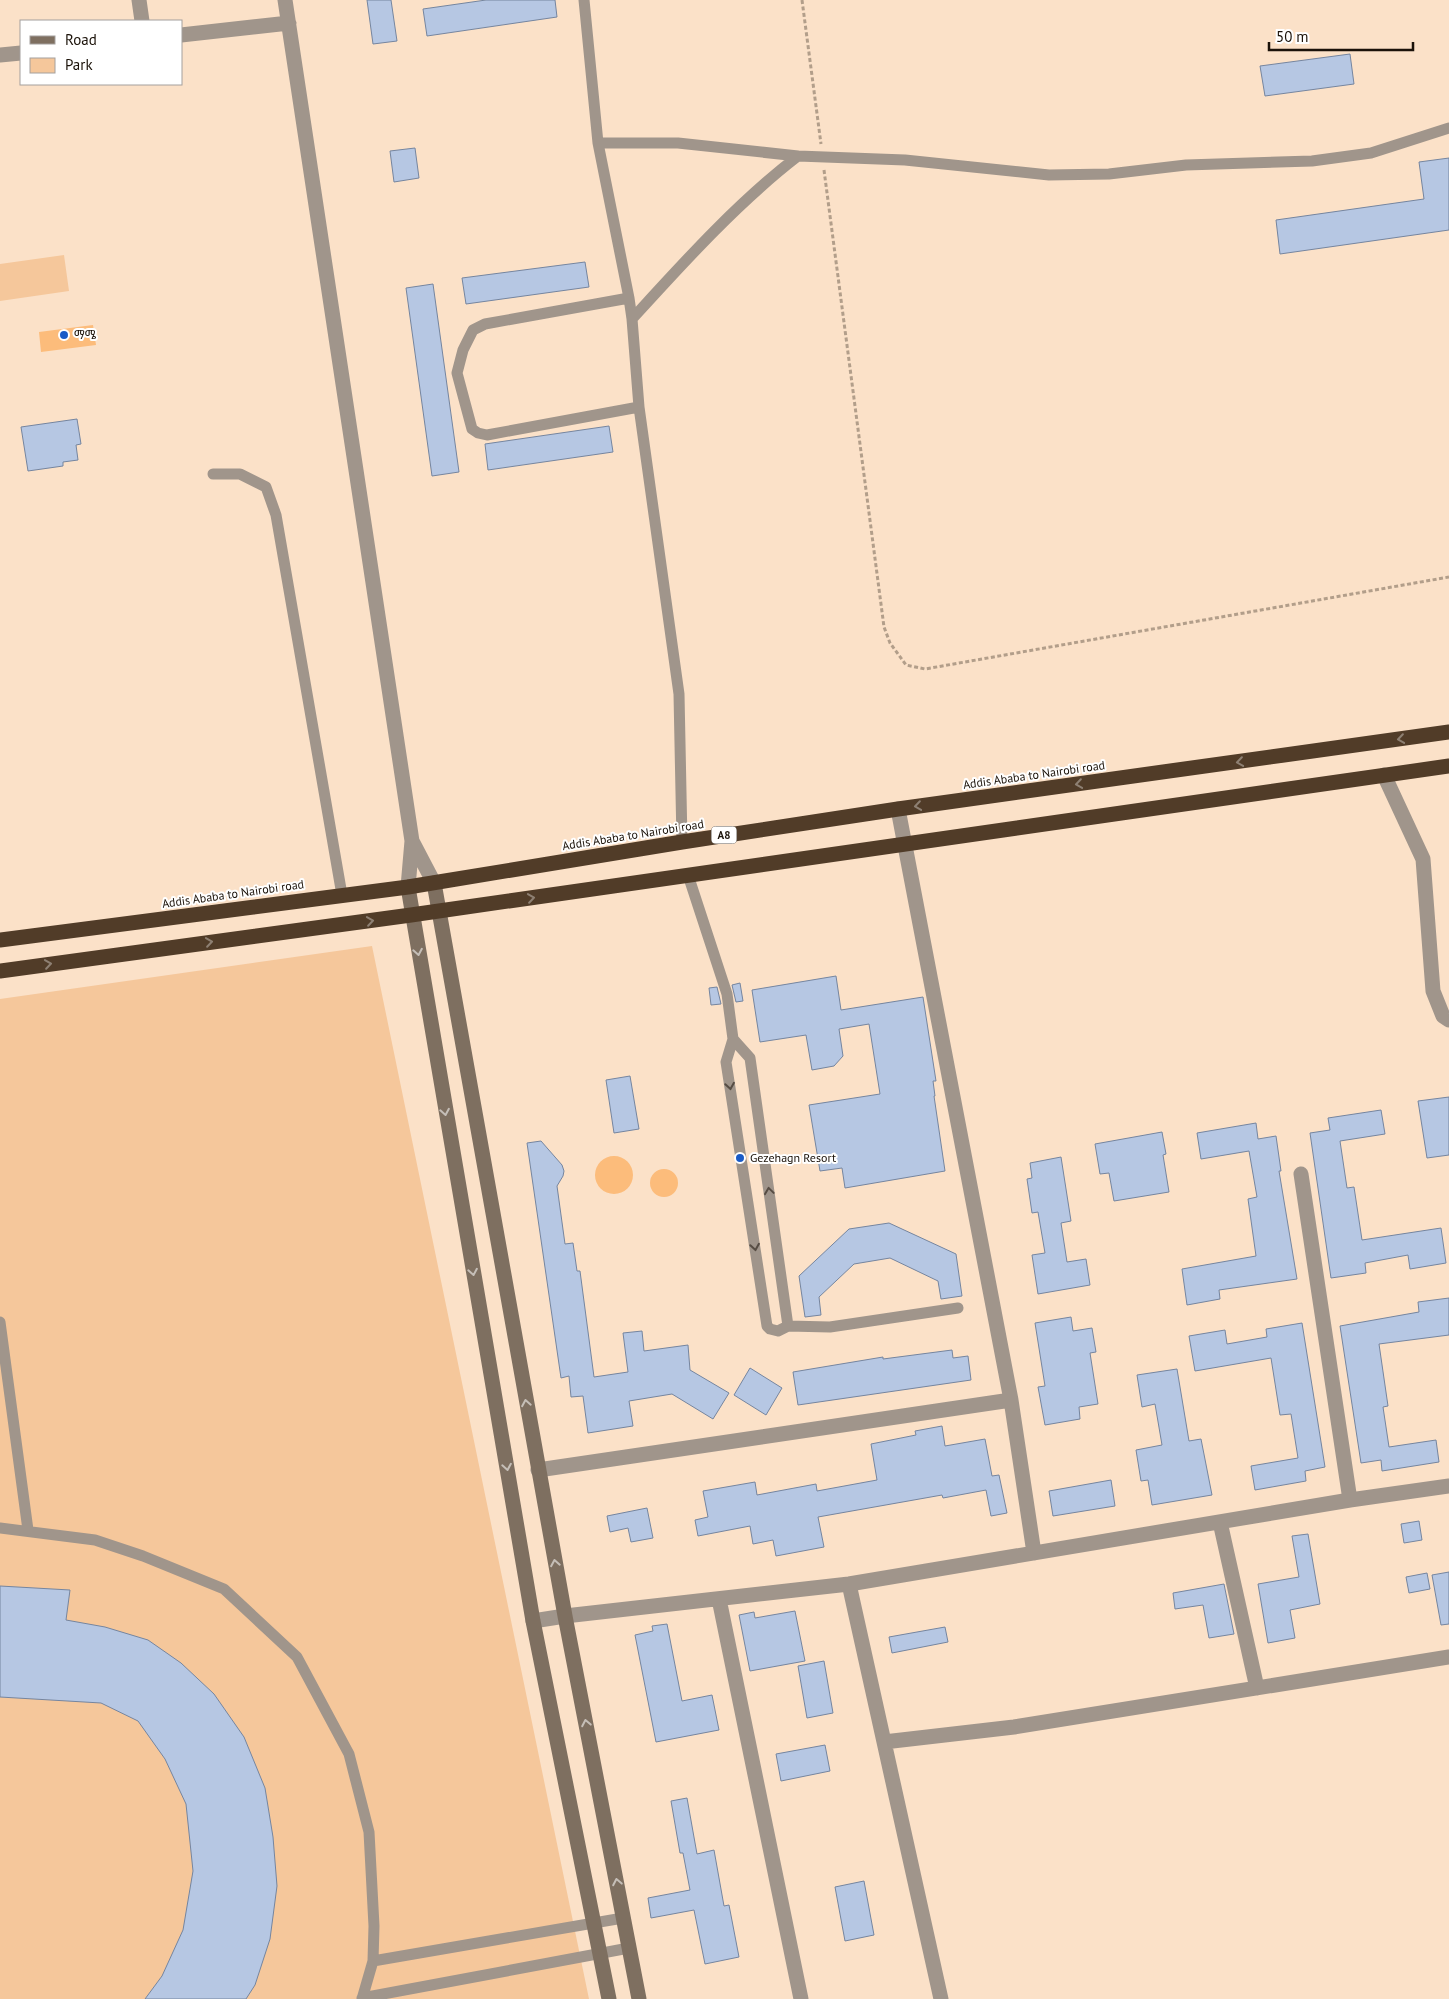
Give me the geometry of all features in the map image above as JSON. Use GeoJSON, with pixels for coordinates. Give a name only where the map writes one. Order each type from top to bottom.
{"type":"FeatureCollection","features":[{"type":"Feature","properties":{"kind":"highway","name":"Addis Ababa to Nairobi road"},"geometry":{"type":"LineString","coordinates":[[0,940],[408,887],[898,809],[1449,732]]}},
{"type":"Feature","properties":{"kind":"highway"},"geometry":{"type":"LineString","coordinates":[[0,971],[411,915],[1449,766]]}},
{"type":"Feature","properties":{"kind":"street"},"geometry":{"type":"LineString","coordinates":[[139,0],[142,20]]}},
{"type":"Feature","properties":{"kind":"street"},"geometry":{"type":"LineString","coordinates":[[286,0],[412,841],[408,887],[411,915],[534,1621],[609,1999]]}},
{"type":"Feature","properties":{"kind":"street"},"geometry":{"type":"LineString","coordinates":[[182,34],[289,23]]}},
{"type":"Feature","properties":{"kind":"street"},"geometry":{"type":"LineString","coordinates":[[0,55],[20,53]]}},
{"type":"Feature","properties":{"kind":"street"},"geometry":{"type":"LineString","coordinates":[[1384,775],[1423,859],[1433,991],[1442,1016],[1449,1020]]}},
{"type":"Feature","properties":{"kind":"street"},"geometry":{"type":"LineString","coordinates":[[898,809],[1011,1400],[1034,1553]]}},
{"type":"Feature","properties":{"kind":"street"},"geometry":{"type":"LineString","coordinates":[[412,841],[434,882],[538,1470],[639,1999]]}},
{"type":"Feature","properties":{"kind":"street"},"geometry":{"type":"LineString","coordinates":[[1301,1174],[1350,1500]]}},
{"type":"Feature","properties":{"kind":"street"},"geometry":{"type":"LineString","coordinates":[[538,1470],[1011,1400]]}},
{"type":"Feature","properties":{"kind":"street"},"geometry":{"type":"LineString","coordinates":[[534,1621],[849,1584],[1350,1500],[1449,1486]]}},
{"type":"Feature","properties":{"kind":"street"},"geometry":{"type":"LineString","coordinates":[[1220,1522],[1257,1688]]}},
{"type":"Feature","properties":{"kind":"street"},"geometry":{"type":"LineString","coordinates":[[849,1584],[940,1999]]}},
{"type":"Feature","properties":{"kind":"street"},"geometry":{"type":"LineString","coordinates":[[719,1599],[801,1999]]}},
{"type":"Feature","properties":{"kind":"street"},"geometry":{"type":"LineString","coordinates":[[884,1742],[1014,1727],[1449,1657]]}},
{"type":"Feature","properties":{"kind":"lane"},"geometry":{"type":"LineString","coordinates":[[584,0],[598,143],[629,298],[639,407],[679,694],[682,842]]}},
{"type":"Feature","properties":{"kind":"lane"},"geometry":{"type":"LineString","coordinates":[[598,143],[678,143],[798,156],[905,160],[1049,175],[1110,174],[1186,165],[1312,161],[1380,150],[1449,128]]}},
{"type":"Feature","properties":{"kind":"lane"},"geometry":{"type":"LineString","coordinates":[[632,319],[701,246],[778,171],[798,156]]}},
{"type":"Feature","properties":{"kind":"lane"},"geometry":{"type":"LineString","coordinates":[[629,298],[485,324],[473,330],[463,350],[458,373],[472,429],[487,435],[639,407]]}},
{"type":"Feature","properties":{"kind":"lane"},"geometry":{"type":"LineString","coordinates":[[213,474],[240,474],[266,487],[276,515],[342,895]]}},
{"type":"Feature","properties":{"kind":"lane"},"geometry":{"type":"LineString","coordinates":[[688,875],[727,994],[733,1039],[726,1062],[767,1326],[778,1331],[788,1326],[830,1327],[958,1308]]}},
{"type":"Feature","properties":{"kind":"lane"},"geometry":{"type":"LineString","coordinates":[[733,1039],[750,1058],[788,1326]]}},
{"type":"Feature","properties":{"kind":"lane"},"geometry":{"type":"LineString","coordinates":[[0,1322],[28,1530]]}},
{"type":"Feature","properties":{"kind":"lane"},"geometry":{"type":"LineString","coordinates":[[0,1528],[28,1530],[95,1540],[143,1556],[224,1590],[297,1657],[349,1754],[369,1832],[374,1926],[373,1961],[362,1998],[600,1955],[629,1948]]}},
{"type":"Feature","properties":{"kind":"lane"},"geometry":{"type":"LineString","coordinates":[[373,1961],[624,1918]]}},
{"type":"Feature","properties":{"kind":"path"},"geometry":{"type":"LineString","coordinates":[[802,0],[884,627],[890,643],[906,665],[925,669],[1449,577]]}},
{"type":"Feature","properties":{"kind":"green space"},"geometry":{"type":"Polygon","coordinates":[[[64,255],[69,291],[0,301],[0,264],[64,255]]]}},
{"type":"Feature","properties":{"kind":"green space"},"geometry":{"type":"Polygon","coordinates":[[[372,946],[589,1999],[0,1999],[0,999],[372,946]]]}},
{"type":"Feature","properties":{"kind":"shaded area"},"geometry":{"type":"Polygon","coordinates":[[[93,325],[96,345],[41,352],[39,332],[93,325]]]}},
{"type":"Feature","properties":{"kind":"shaded area"},"geometry":{"type":"Polygon","coordinates":[[[614,1156],[627,1162],[633,1175],[627,1188],[614,1194],[601,1188],[595,1175],[601,1162],[614,1156]]]}},
{"type":"Feature","properties":{"kind":"shaded area"},"geometry":{"type":"Polygon","coordinates":[[[664,1169],[674,1173],[678,1183],[674,1193],[664,1197],[654,1193],[650,1183],[654,1173],[664,1169]]]}},
{"type":"Feature","properties":{"kind":"building"},"geometry":{"type":"Polygon","coordinates":[[[367,0],[391,0],[397,41],[373,44],[367,0]]]}},
{"type":"Feature","properties":{"kind":"building"},"geometry":{"type":"Polygon","coordinates":[[[486,0],[555,0],[557,17],[427,36],[423,9],[486,0]]]}},
{"type":"Feature","properties":{"kind":"building"},"geometry":{"type":"Polygon","coordinates":[[[1350,54],[1354,84],[1265,96],[1260,66],[1350,54]]]}},
{"type":"Feature","properties":{"kind":"building"},"geometry":{"type":"Polygon","coordinates":[[[415,148],[419,178],[394,182],[390,151],[415,148]]]}},
{"type":"Feature","properties":{"kind":"building"},"geometry":{"type":"Polygon","coordinates":[[[1449,158],[1449,230],[1280,254],[1276,220],[1424,199],[1419,162],[1449,158]]]}},
{"type":"Feature","properties":{"kind":"building"},"geometry":{"type":"Polygon","coordinates":[[[585,262],[589,287],[466,304],[462,278],[585,262]]]}},
{"type":"Feature","properties":{"kind":"building"},"geometry":{"type":"Polygon","coordinates":[[[433,284],[459,472],[432,476],[406,288],[433,284]]]}},
{"type":"Feature","properties":{"kind":"building"},"geometry":{"type":"Polygon","coordinates":[[[77,419],[81,444],[76,445],[78,460],[63,462],[63,466],[28,471],[21,427],[77,419]]]}},
{"type":"Feature","properties":{"kind":"building"},"geometry":{"type":"Polygon","coordinates":[[[609,426],[613,452],[488,470],[485,444],[609,426]]]}},
{"type":"Feature","properties":{"kind":"building"},"geometry":{"type":"Polygon","coordinates":[[[836,976],[841,1010],[923,997],[936,1081],[933,1081],[934,1096],[945,1171],[845,1188],[842,1168],[820,1171],[809,1105],[880,1094],[869,1024],[839,1029],[843,1056],[834,1066],[812,1070],[806,1035],[760,1042],[752,990],[836,976]]]}},
{"type":"Feature","properties":{"kind":"building"},"geometry":{"type":"Polygon","coordinates":[[[740,983],[743,1001],[736,1002],[732,985],[740,983]]]}},
{"type":"Feature","properties":{"kind":"building"},"geometry":{"type":"Polygon","coordinates":[[[717,987],[721,1004],[711,1005],[709,988],[717,987]]]}},
{"type":"Feature","properties":{"kind":"building"},"geometry":{"type":"Polygon","coordinates":[[[630,1076],[639,1129],[614,1133],[606,1080],[630,1076]]]}},
{"type":"Feature","properties":{"kind":"building"},"geometry":{"type":"Polygon","coordinates":[[[1449,1097],[1449,1155],[1427,1158],[1418,1101],[1449,1097]]]}},
{"type":"Feature","properties":{"kind":"building"},"geometry":{"type":"Polygon","coordinates":[[[1381,1110],[1385,1134],[1340,1141],[1347,1188],[1354,1187],[1362,1240],[1441,1228],[1446,1263],[1410,1269],[1408,1255],[1365,1263],[1366,1273],[1331,1278],[1310,1133],[1330,1130],[1328,1118],[1381,1110]]]}},
{"type":"Feature","properties":{"kind":"building"},"geometry":{"type":"Polygon","coordinates":[[[1256,1123],[1258,1139],[1276,1136],[1281,1171],[1279,1171],[1297,1279],[1219,1290],[1220,1299],[1187,1305],[1182,1269],[1256,1256],[1248,1199],[1257,1197],[1249,1151],[1201,1159],[1197,1133],[1256,1123]]]}},
{"type":"Feature","properties":{"kind":"building"},"geometry":{"type":"Polygon","coordinates":[[[1162,1132],[1166,1154],[1163,1155],[1169,1192],[1114,1201],[1109,1173],[1100,1174],[1095,1144],[1162,1132]]]}},
{"type":"Feature","properties":{"kind":"building"},"geometry":{"type":"Polygon","coordinates":[[[541,1141],[562,1165],[564,1171],[557,1186],[565,1244],[573,1243],[577,1271],[580,1271],[594,1377],[628,1372],[623,1333],[642,1331],[644,1351],[688,1345],[690,1370],[729,1393],[713,1419],[672,1394],[629,1401],[633,1426],[588,1433],[583,1396],[571,1397],[569,1376],[561,1378],[527,1143],[541,1141]]]}},
{"type":"Feature","properties":{"kind":"building"},"geometry":{"type":"Polygon","coordinates":[[[1061,1157],[1071,1221],[1061,1223],[1067,1262],[1086,1259],[1090,1285],[1038,1294],[1032,1255],[1045,1253],[1038,1212],[1032,1213],[1027,1179],[1032,1178],[1030,1163],[1061,1157]]]}},
{"type":"Feature","properties":{"kind":"building"},"geometry":{"type":"Polygon","coordinates":[[[889,1223],[956,1254],[962,1296],[941,1299],[938,1281],[890,1258],[854,1264],[819,1297],[821,1315],[805,1317],[799,1276],[849,1229],[889,1223]]]}},
{"type":"Feature","properties":{"kind":"building"},"geometry":{"type":"Polygon","coordinates":[[[1449,1298],[1449,1335],[1379,1344],[1388,1406],[1383,1407],[1389,1447],[1436,1440],[1439,1462],[1382,1471],[1381,1460],[1361,1463],[1340,1326],[1419,1312],[1418,1302],[1449,1298]]]}},
{"type":"Feature","properties":{"kind":"building"},"geometry":{"type":"Polygon","coordinates":[[[1071,1317],[1073,1331],[1092,1328],[1096,1352],[1090,1353],[1098,1404],[1079,1407],[1080,1419],[1045,1425],[1038,1387],[1045,1386],[1035,1323],[1071,1317]]]}},
{"type":"Feature","properties":{"kind":"building"},"geometry":{"type":"Polygon","coordinates":[[[1302,1323],[1325,1467],[1305,1471],[1306,1481],[1255,1490],[1251,1466],[1298,1458],[1291,1414],[1280,1415],[1271,1358],[1195,1371],[1189,1336],[1225,1330],[1227,1344],[1267,1337],[1266,1329],[1302,1323]]]}},
{"type":"Feature","properties":{"kind":"building"},"geometry":{"type":"Polygon","coordinates":[[[952,1350],[953,1358],[968,1356],[971,1380],[798,1405],[793,1372],[883,1357],[883,1359],[952,1350]]]}},
{"type":"Feature","properties":{"kind":"building"},"geometry":{"type":"Polygon","coordinates":[[[750,1368],[782,1388],[766,1415],[734,1395],[750,1368]]]}},
{"type":"Feature","properties":{"kind":"building"},"geometry":{"type":"Polygon","coordinates":[[[1177,1369],[1189,1441],[1201,1439],[1212,1495],[1152,1505],[1148,1480],[1141,1481],[1136,1450],[1162,1445],[1155,1404],[1142,1407],[1137,1375],[1177,1369]]]}},
{"type":"Feature","properties":{"kind":"building"},"geometry":{"type":"Polygon","coordinates":[[[942,1426],[945,1446],[985,1439],[992,1476],[999,1475],[1007,1513],[991,1516],[986,1490],[943,1498],[942,1495],[818,1517],[824,1547],[776,1556],[773,1540],[753,1544],[750,1526],[698,1536],[695,1520],[708,1517],[703,1491],[755,1482],[757,1495],[816,1484],[817,1491],[877,1480],[871,1444],[916,1435],[915,1431],[942,1426]]]}},
{"type":"Feature","properties":{"kind":"building"},"geometry":{"type":"Polygon","coordinates":[[[1111,1480],[1115,1506],[1053,1516],[1049,1491],[1111,1480]]]}},
{"type":"Feature","properties":{"kind":"building"},"geometry":{"type":"Polygon","coordinates":[[[647,1508],[653,1538],[631,1542],[628,1528],[610,1532],[607,1516],[647,1508]]]}},
{"type":"Feature","properties":{"kind":"building"},"geometry":{"type":"Polygon","coordinates":[[[1419,1521],[1422,1540],[1404,1543],[1401,1524],[1419,1521]]]}},
{"type":"Feature","properties":{"kind":"building"},"geometry":{"type":"Polygon","coordinates":[[[1308,1534],[1320,1604],[1290,1610],[1295,1638],[1268,1643],[1258,1584],[1299,1577],[1292,1536],[1308,1534]]]}},
{"type":"Feature","properties":{"kind":"building"},"geometry":{"type":"Polygon","coordinates":[[[1449,1572],[1449,1624],[1441,1625],[1432,1575],[1449,1572]]]}},
{"type":"Feature","properties":{"kind":"building"},"geometry":{"type":"Polygon","coordinates":[[[1427,1573],[1430,1589],[1409,1593],[1406,1577],[1427,1573]]]}},
{"type":"Feature","properties":{"kind":"building"},"geometry":{"type":"Polygon","coordinates":[[[1224,1584],[1234,1634],[1209,1638],[1203,1605],[1175,1609],[1173,1593],[1224,1584]]]}},
{"type":"Feature","properties":{"kind":"building"},"geometry":{"type":"Polygon","coordinates":[[[0,1586],[70,1590],[66,1620],[105,1627],[148,1640],[181,1663],[214,1694],[244,1737],[265,1788],[273,1837],[277,1886],[270,1939],[255,1985],[246,1999],[145,1999],[162,1976],[183,1930],[193,1871],[186,1804],[165,1759],[138,1721],[101,1703],[0,1697],[0,1586]]]}},
{"type":"Feature","properties":{"kind":"building"},"geometry":{"type":"Polygon","coordinates":[[[795,1611],[805,1661],[750,1671],[739,1615],[754,1612],[755,1618],[795,1611]]]}},
{"type":"Feature","properties":{"kind":"building"},"geometry":{"type":"Polygon","coordinates":[[[667,1624],[682,1701],[712,1695],[719,1730],[656,1742],[635,1635],[653,1631],[652,1626],[667,1624]]]}},
{"type":"Feature","properties":{"kind":"building"},"geometry":{"type":"Polygon","coordinates":[[[945,1627],[948,1642],[892,1653],[889,1637],[945,1627]]]}},
{"type":"Feature","properties":{"kind":"building"},"geometry":{"type":"Polygon","coordinates":[[[824,1661],[833,1713],[807,1718],[798,1666],[824,1661]]]}},
{"type":"Feature","properties":{"kind":"building"},"geometry":{"type":"Polygon","coordinates":[[[825,1745],[830,1771],[781,1781],[776,1754],[825,1745]]]}},
{"type":"Feature","properties":{"kind":"building"},"geometry":{"type":"Polygon","coordinates":[[[687,1798],[697,1854],[714,1850],[724,1906],[729,1905],[739,1957],[705,1964],[694,1910],[651,1918],[648,1898],[690,1890],[683,1853],[680,1853],[671,1801],[687,1798]]]}},
{"type":"Feature","properties":{"kind":"building"},"geometry":{"type":"Polygon","coordinates":[[[864,1881],[874,1935],[845,1941],[835,1887],[864,1881]]]}},
{"type":"Feature","properties":{"kind":"place","name":"ማሜ"},"geometry":{"type":"Point","coordinates":[64,335]}},
{"type":"Feature","properties":{"kind":"place","name":"Gezehagn Resort"},"geometry":{"type":"Point","coordinates":[740,1158]}}]}
